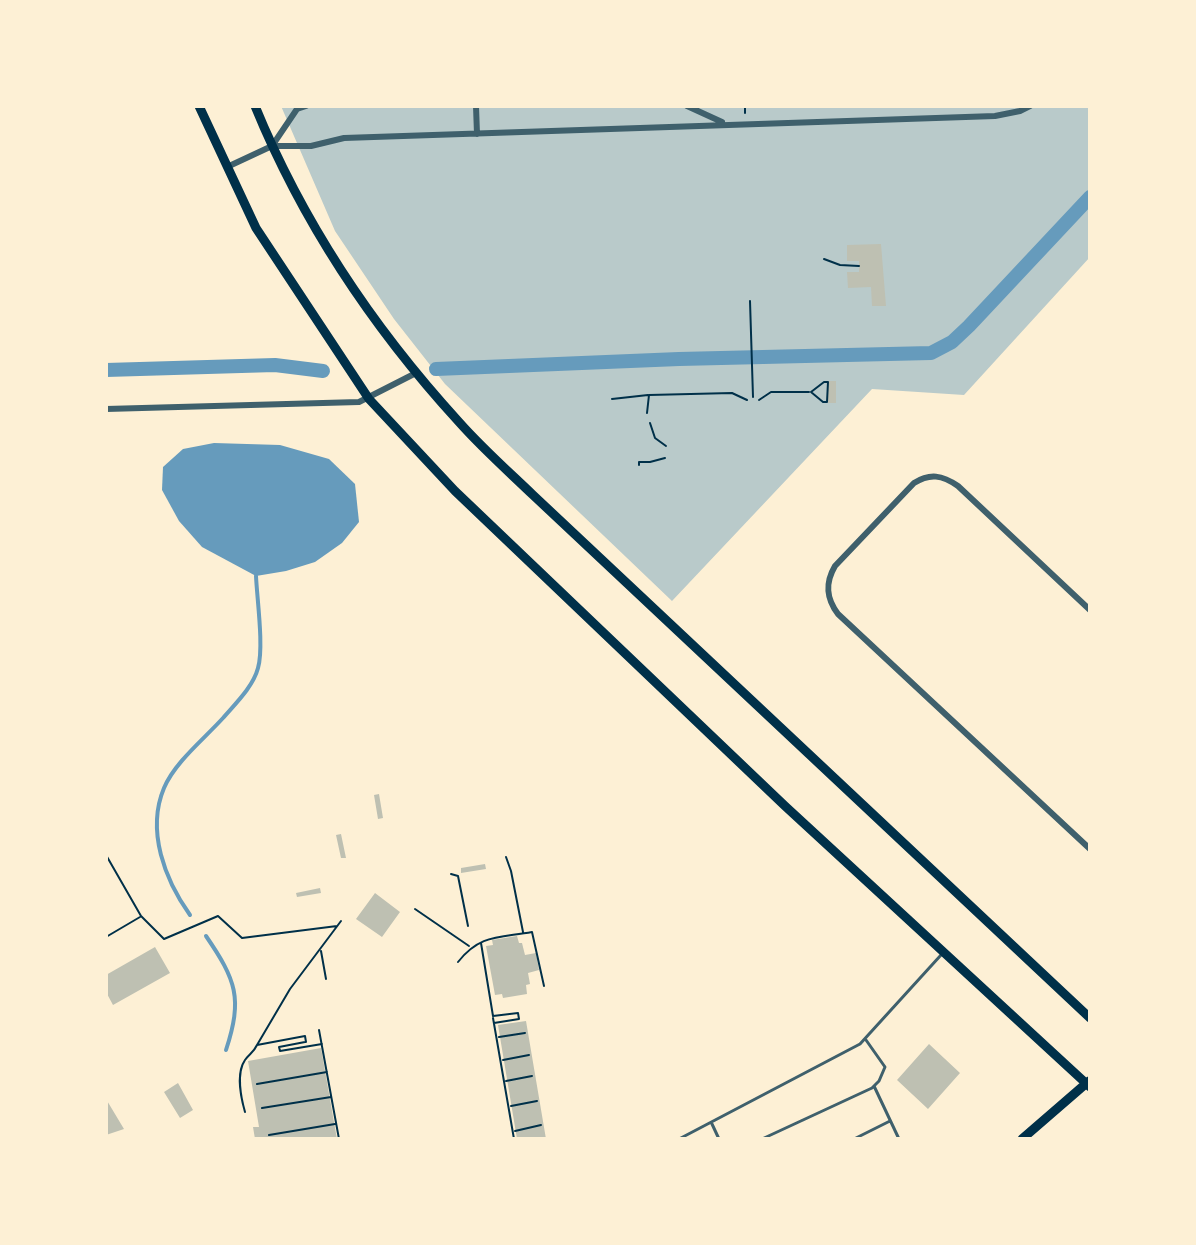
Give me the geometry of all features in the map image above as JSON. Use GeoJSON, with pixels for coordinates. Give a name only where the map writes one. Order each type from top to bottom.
{"type":"FeatureCollection","features":[{"type":"Feature","properties":{"kind":"main road"},"geometry":{"type":"LineString","coordinates":[[199,106],[256,228],[369,399],[466,502],[785,806],[1089,1084],[1022,1139]]}},
{"type":"Feature","properties":{"kind":"main road"},"geometry":{"type":"LineString","coordinates":[[255,106],[272,146],[334,260],[416,373],[461,424],[1090,1018]]}},
{"type":"Feature","properties":{"kind":"street"},"geometry":{"type":"LineString","coordinates":[[272,146],[297,109],[306,106]]}},
{"type":"Feature","properties":{"kind":"street"},"geometry":{"type":"LineString","coordinates":[[476,106],[477,134]]}},
{"type":"Feature","properties":{"kind":"street"},"geometry":{"type":"LineString","coordinates":[[687,106],[725,124]]}},
{"type":"Feature","properties":{"kind":"street"},"geometry":{"type":"LineString","coordinates":[[227,167],[272,146],[311,146],[330,139],[995,116],[1030,106]]}},
{"type":"Feature","properties":{"kind":"street"},"geometry":{"type":"LineString","coordinates":[[106,409],[359,402],[416,373]]}},
{"type":"Feature","properties":{"kind":"street"},"geometry":{"type":"LineString","coordinates":[[1090,610],[958,486],[936,475],[925,476],[914,483],[835,566],[829,578],[831,605],[838,614],[1090,849]]}},
{"type":"Feature","properties":{"kind":"lane"},"geometry":{"type":"LineString","coordinates":[[679,1139],[712,1124],[865,1039],[944,953]]}},
{"type":"Feature","properties":{"kind":"lane"},"geometry":{"type":"LineString","coordinates":[[762,1139],[874,1086],[885,1067],[865,1039]]}},
{"type":"Feature","properties":{"kind":"lane"},"geometry":{"type":"LineString","coordinates":[[874,1086],[899,1139]]}},
{"type":"Feature","properties":{"kind":"lane"},"geometry":{"type":"LineString","coordinates":[[854,1139],[890,1120]]}},
{"type":"Feature","properties":{"kind":"lane"},"geometry":{"type":"LineString","coordinates":[[712,1124],[719,1139]]}},
{"type":"Feature","properties":{"kind":"path"},"geometry":{"type":"LineString","coordinates":[[745,106],[745,113]]}},
{"type":"Feature","properties":{"kind":"path"},"geometry":{"type":"LineString","coordinates":[[824,259],[840,265],[859,266]]}},
{"type":"Feature","properties":{"kind":"path"},"geometry":{"type":"LineString","coordinates":[[750,301],[753,397]]}},
{"type":"Feature","properties":{"kind":"path"},"geometry":{"type":"LineString","coordinates":[[759,400],[771,392],[811,392],[828,382],[827,402],[811,392]]}},
{"type":"Feature","properties":{"kind":"path"},"geometry":{"type":"LineString","coordinates":[[612,399],[732,393],[747,400]]}},
{"type":"Feature","properties":{"kind":"path"},"geometry":{"type":"LineString","coordinates":[[647,413],[649,395]]}},
{"type":"Feature","properties":{"kind":"path"},"geometry":{"type":"LineString","coordinates":[[650,423],[655,438],[666,446]]}},
{"type":"Feature","properties":{"kind":"path"},"geometry":{"type":"LineString","coordinates":[[639,465],[639,462],[665,458]]}},
{"type":"Feature","properties":{"kind":"path"},"geometry":{"type":"LineString","coordinates":[[106,855],[141,916],[164,939],[218,916],[242,938],[337,926]]}},
{"type":"Feature","properties":{"kind":"path"},"geometry":{"type":"LineString","coordinates":[[506,857],[524,933]]}},
{"type":"Feature","properties":{"kind":"path"},"geometry":{"type":"LineString","coordinates":[[451,874],[458,876],[468,926]]}},
{"type":"Feature","properties":{"kind":"path"},"geometry":{"type":"LineString","coordinates":[[415,909],[470,947]]}},
{"type":"Feature","properties":{"kind":"path"},"geometry":{"type":"LineString","coordinates":[[106,937],[141,916]]}},
{"type":"Feature","properties":{"kind":"path"},"geometry":{"type":"LineString","coordinates":[[245,1112],[241,1091],[245,1059],[253,1054],[290,989],[341,921]]}},
{"type":"Feature","properties":{"kind":"path"},"geometry":{"type":"LineString","coordinates":[[458,962],[470,947],[480,941],[532,932],[544,986]]}},
{"type":"Feature","properties":{"kind":"path"},"geometry":{"type":"LineString","coordinates":[[480,941],[514,1139]]}},
{"type":"Feature","properties":{"kind":"path"},"geometry":{"type":"LineString","coordinates":[[321,950],[326,979]]}},
{"type":"Feature","properties":{"kind":"path"},"geometry":{"type":"LineString","coordinates":[[483,997],[491,996]]}},
{"type":"Feature","properties":{"kind":"path"},"geometry":{"type":"LineString","coordinates":[[493,1016],[518,1013],[519,1019],[494,1023]]}},
{"type":"Feature","properties":{"kind":"path"},"geometry":{"type":"LineString","coordinates":[[319,1030],[339,1139]]}},
{"type":"Feature","properties":{"kind":"path"},"geometry":{"type":"LineString","coordinates":[[496,1037],[525,1033]]}},
{"type":"Feature","properties":{"kind":"path"},"geometry":{"type":"LineString","coordinates":[[257,1045],[305,1036],[306,1042],[279,1047]]}},
{"type":"Feature","properties":{"kind":"path"},"geometry":{"type":"LineString","coordinates":[[279,1041],[280,1051],[322,1044]]}},
{"type":"Feature","properties":{"kind":"path"},"geometry":{"type":"LineString","coordinates":[[500,1060],[529,1055]]}},
{"type":"Feature","properties":{"kind":"path"},"geometry":{"type":"LineString","coordinates":[[257,1084],[327,1072]]}},
{"type":"Feature","properties":{"kind":"path"},"geometry":{"type":"LineString","coordinates":[[504,1081],[532,1076]]}},
{"type":"Feature","properties":{"kind":"path"},"geometry":{"type":"LineString","coordinates":[[262,1108],[331,1097]]}},
{"type":"Feature","properties":{"kind":"path"},"geometry":{"type":"LineString","coordinates":[[508,1106],[537,1101]]}},
{"type":"Feature","properties":{"kind":"path"},"geometry":{"type":"LineString","coordinates":[[269,1135],[336,1124]]}},
{"type":"Feature","properties":{"kind":"path"},"geometry":{"type":"LineString","coordinates":[[513,1131],[541,1125]]}},
{"type":"Feature","properties":{"kind":"shaded area"},"geometry":{"type":"Polygon","coordinates":[[[281,106],[1090,106],[1090,257],[964,395],[872,389],[672,601],[445,384],[394,319],[335,231],[281,106]]]}},
{"type":"Feature","properties":{"kind":"water"},"geometry":{"type":"Polygon","coordinates":[[[214,443],[280,445],[329,459],[355,484],[359,522],[342,543],[315,562],[256,576],[202,547],[179,521],[162,490],[163,467],[183,449],[214,443]]]}},
{"type":"Feature","properties":{"kind":"building"},"geometry":{"type":"Polygon","coordinates":[[[881,244],[886,306],[872,306],[871,287],[848,288],[847,272],[859,272],[859,261],[847,261],[847,245],[881,244]]]}},
{"type":"Feature","properties":{"kind":"building"},"geometry":{"type":"Polygon","coordinates":[[[828,381],[836,381],[836,403],[828,403],[828,381]]]}},
{"type":"Feature","properties":{"kind":"building"},"geometry":{"type":"Polygon","coordinates":[[[379,794],[383,818],[378,819],[374,795],[379,794]]]}},
{"type":"Feature","properties":{"kind":"building"},"geometry":{"type":"Polygon","coordinates":[[[341,834],[346,858],[341,858],[336,835],[341,834]]]}},
{"type":"Feature","properties":{"kind":"building"},"geometry":{"type":"Polygon","coordinates":[[[485,864],[486,869],[461,873],[461,868],[485,864]]]}},
{"type":"Feature","properties":{"kind":"building"},"geometry":{"type":"Polygon","coordinates":[[[320,888],[321,893],[297,897],[296,893],[320,888]]]}},
{"type":"Feature","properties":{"kind":"building"},"geometry":{"type":"Polygon","coordinates":[[[375,893],[400,912],[382,937],[356,919],[375,893]]]}},
{"type":"Feature","properties":{"kind":"building"},"geometry":{"type":"Polygon","coordinates":[[[517,936],[525,955],[536,953],[539,970],[528,973],[530,984],[526,985],[527,994],[503,998],[502,994],[495,995],[486,946],[493,945],[492,940],[517,936]]]}},
{"type":"Feature","properties":{"kind":"building"},"geometry":{"type":"Polygon","coordinates":[[[155,947],[170,973],[113,1005],[106,992],[106,975],[155,947]]]}},
{"type":"Feature","properties":{"kind":"building"},"geometry":{"type":"Polygon","coordinates":[[[526,1021],[546,1139],[517,1139],[498,1025],[526,1021]]]}},
{"type":"Feature","properties":{"kind":"building"},"geometry":{"type":"Polygon","coordinates":[[[929,1044],[960,1073],[928,1109],[897,1080],[929,1044]]]}},
{"type":"Feature","properties":{"kind":"building"},"geometry":{"type":"Polygon","coordinates":[[[321,1048],[337,1139],[255,1139],[253,1127],[259,1127],[248,1061],[321,1048]]]}},
{"type":"Feature","properties":{"kind":"building"},"geometry":{"type":"Polygon","coordinates":[[[178,1083],[193,1110],[180,1118],[164,1092],[178,1083]]]}},
{"type":"Feature","properties":{"kind":"building"},"geometry":{"type":"Polygon","coordinates":[[[106,1099],[124,1129],[106,1135],[106,1099]]]}},
{"type":"Feature","properties":{"kind":"waterway"},"geometry":{"type":"LineString","coordinates":[[436,369],[931,353],[952,342],[969,326],[1090,197]]}},
{"type":"Feature","properties":{"kind":"waterway"},"geometry":{"type":"LineString","coordinates":[[106,370],[275,365],[323,371]]}},
{"type":"Feature","properties":{"kind":"waterway"},"geometry":{"type":"LineString","coordinates":[[190,915],[173,886],[161,854],[157,821],[159,804],[175,769],[238,701],[256,675],[260,659],[256,576]]}},
{"type":"Feature","properties":{"kind":"waterway"},"geometry":{"type":"LineString","coordinates":[[206,936],[224,965],[234,990],[234,1016],[226,1050]]}}]}
